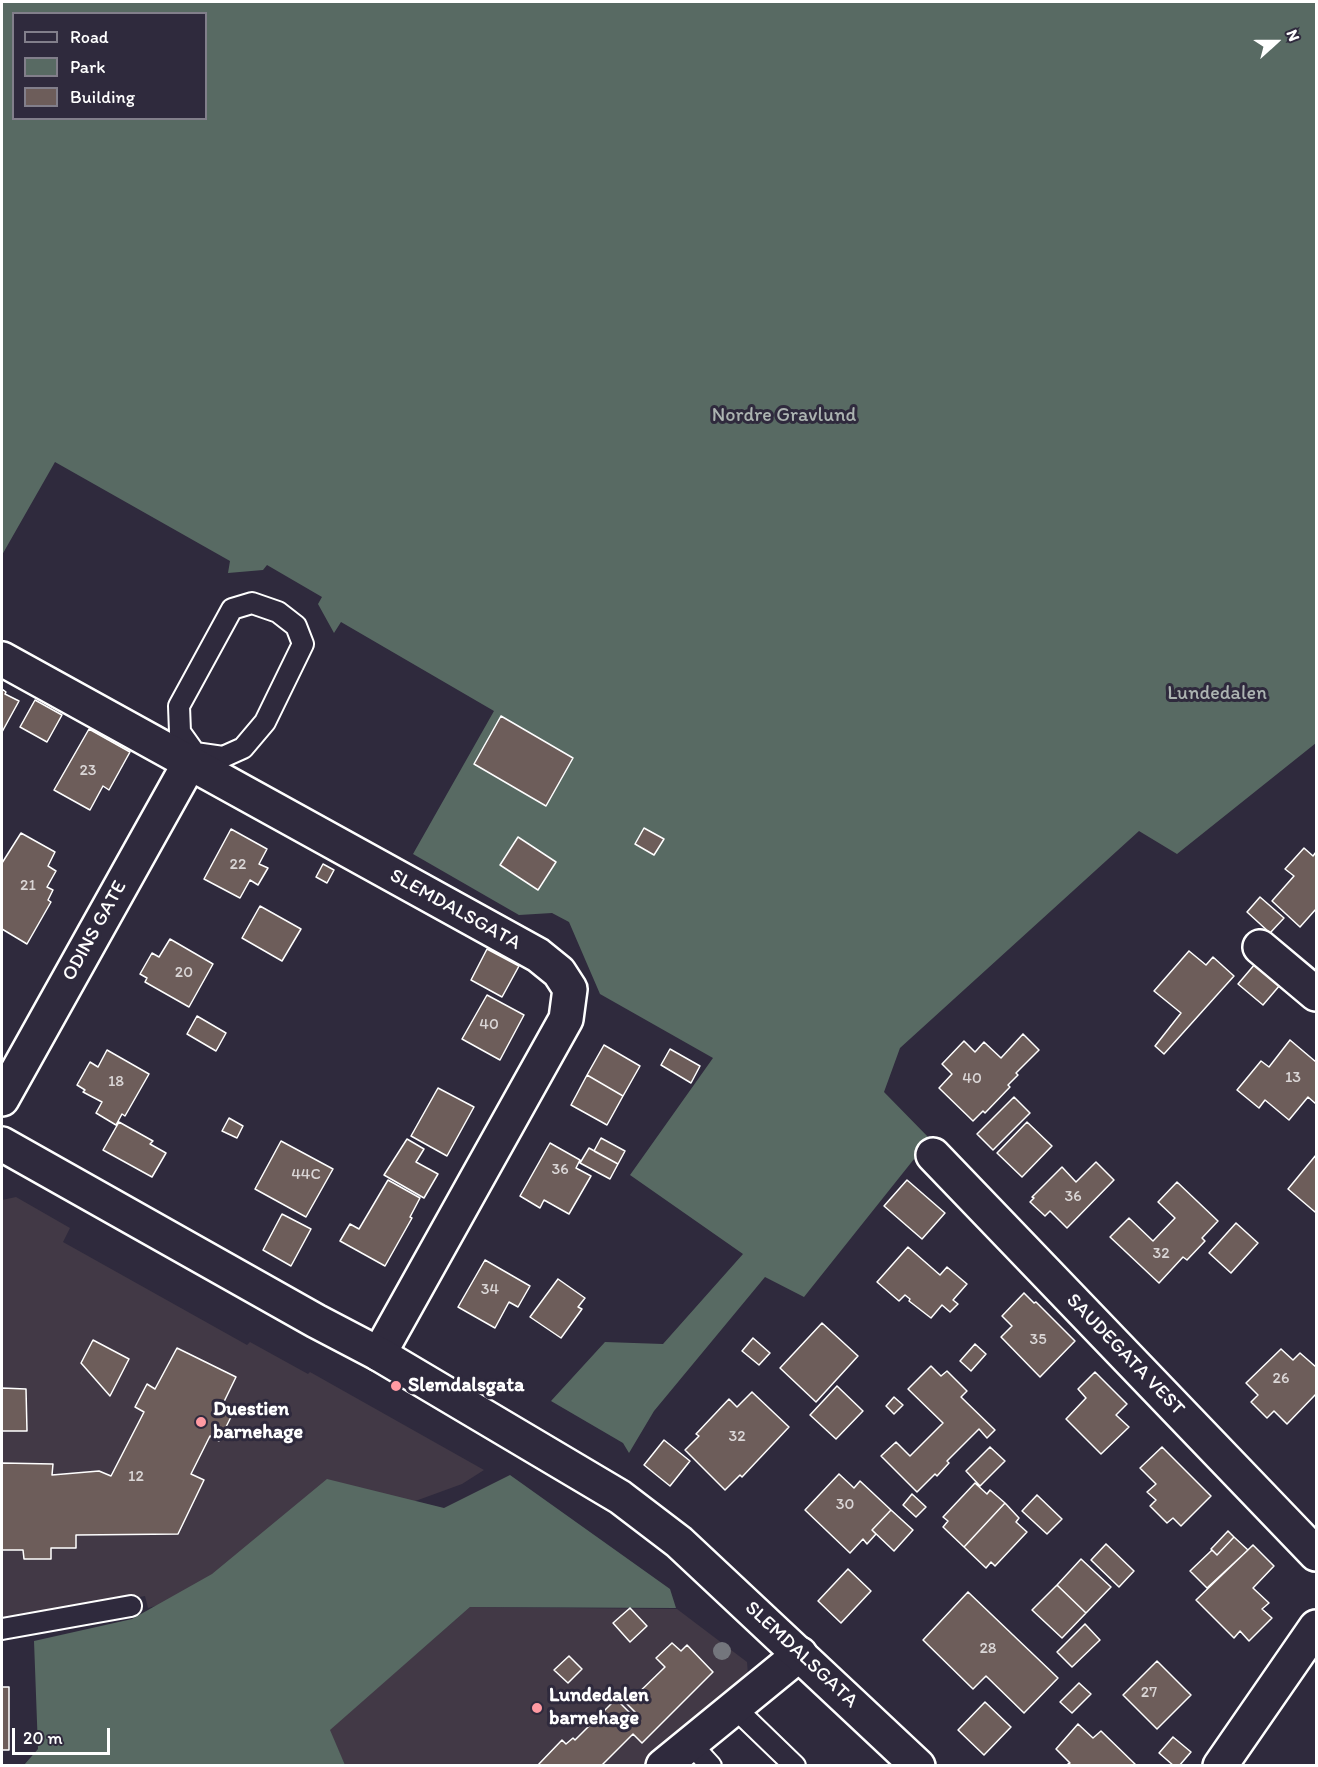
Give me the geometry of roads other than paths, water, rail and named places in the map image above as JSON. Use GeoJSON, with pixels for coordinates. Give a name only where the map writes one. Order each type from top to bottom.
{"type":"FeatureCollection","features":[{"type":"Feature","properties":{"kind":"street"},"geometry":{"type":"LineString","coordinates":[[2,659],[192,759]]}},
{"type":"Feature","properties":{"kind":"street","name":"ODINS GATE"},"geometry":{"type":"LineString","coordinates":[[2,1099],[192,759]]}},
{"type":"Feature","properties":{"kind":"street","name":"SLEMDALSGATA"},"geometry":{"type":"LineString","coordinates":[[192,759],[538,955],[559,972],[570,989],[566,1019],[379,1354]]}},
{"type":"Feature","properties":{"kind":"street"},"geometry":{"type":"LineString","coordinates":[[1260,946],[1317,994]]}},
{"type":"Feature","properties":{"kind":"street","name":"SLEMDALSGATA"},"geometry":{"type":"LineString","coordinates":[[2,1144],[307,1316],[379,1354],[620,1497],[679,1542],[918,1766]]}},
{"type":"Feature","properties":{"kind":"street","name":"SAUDEGATA VEST"},"geometry":{"type":"LineString","coordinates":[[933,1155],[1317,1554]]}},
{"type":"Feature","properties":{"kind":"street"},"geometry":{"type":"LineString","coordinates":[[1220,1766],[1317,1627]]}},
{"type":"Feature","properties":{"kind":"street"},"geometry":{"type":"LineString","coordinates":[[663,1766],[701,1755],[735,1708],[800,1654]]}},
{"type":"Feature","properties":{"kind":"lane"},"geometry":{"type":"LineString","coordinates":[[252,603],[278,612],[296,626],[303,644],[265,722],[243,748],[224,757],[192,759],[180,732],[179,706],[231,609],[252,603]]}},
{"type":"Feature","properties":{"kind":"lane"},"geometry":{"type":"LineString","coordinates":[[2,1629],[131,1606]]}},
{"type":"Feature","properties":{"kind":"lane"},"geometry":{"type":"LineString","coordinates":[[735,1708],[795,1766]]}},
{"type":"Feature","properties":{"kind":"place","name":"Slemdalsgata"},"geometry":{"type":"Point","coordinates":[396,1386]}},
{"type":"Feature","properties":{"kind":"place","name":"Duestien barnehage"},"geometry":{"type":"Point","coordinates":[201,1422]}},
{"type":"Feature","properties":{"kind":"place","name":"Lundedalen barnehage"},"geometry":{"type":"Point","coordinates":[537,1708]}},
{"type":"Feature","properties":{"kind":"park label","name":"Nordre Gravlund"},"geometry":{"type":"Point","coordinates":[784,416]}},
{"type":"Feature","properties":{"kind":"park label","name":"Lundedalen"},"geometry":{"type":"Point","coordinates":[1217,694]}}]}
